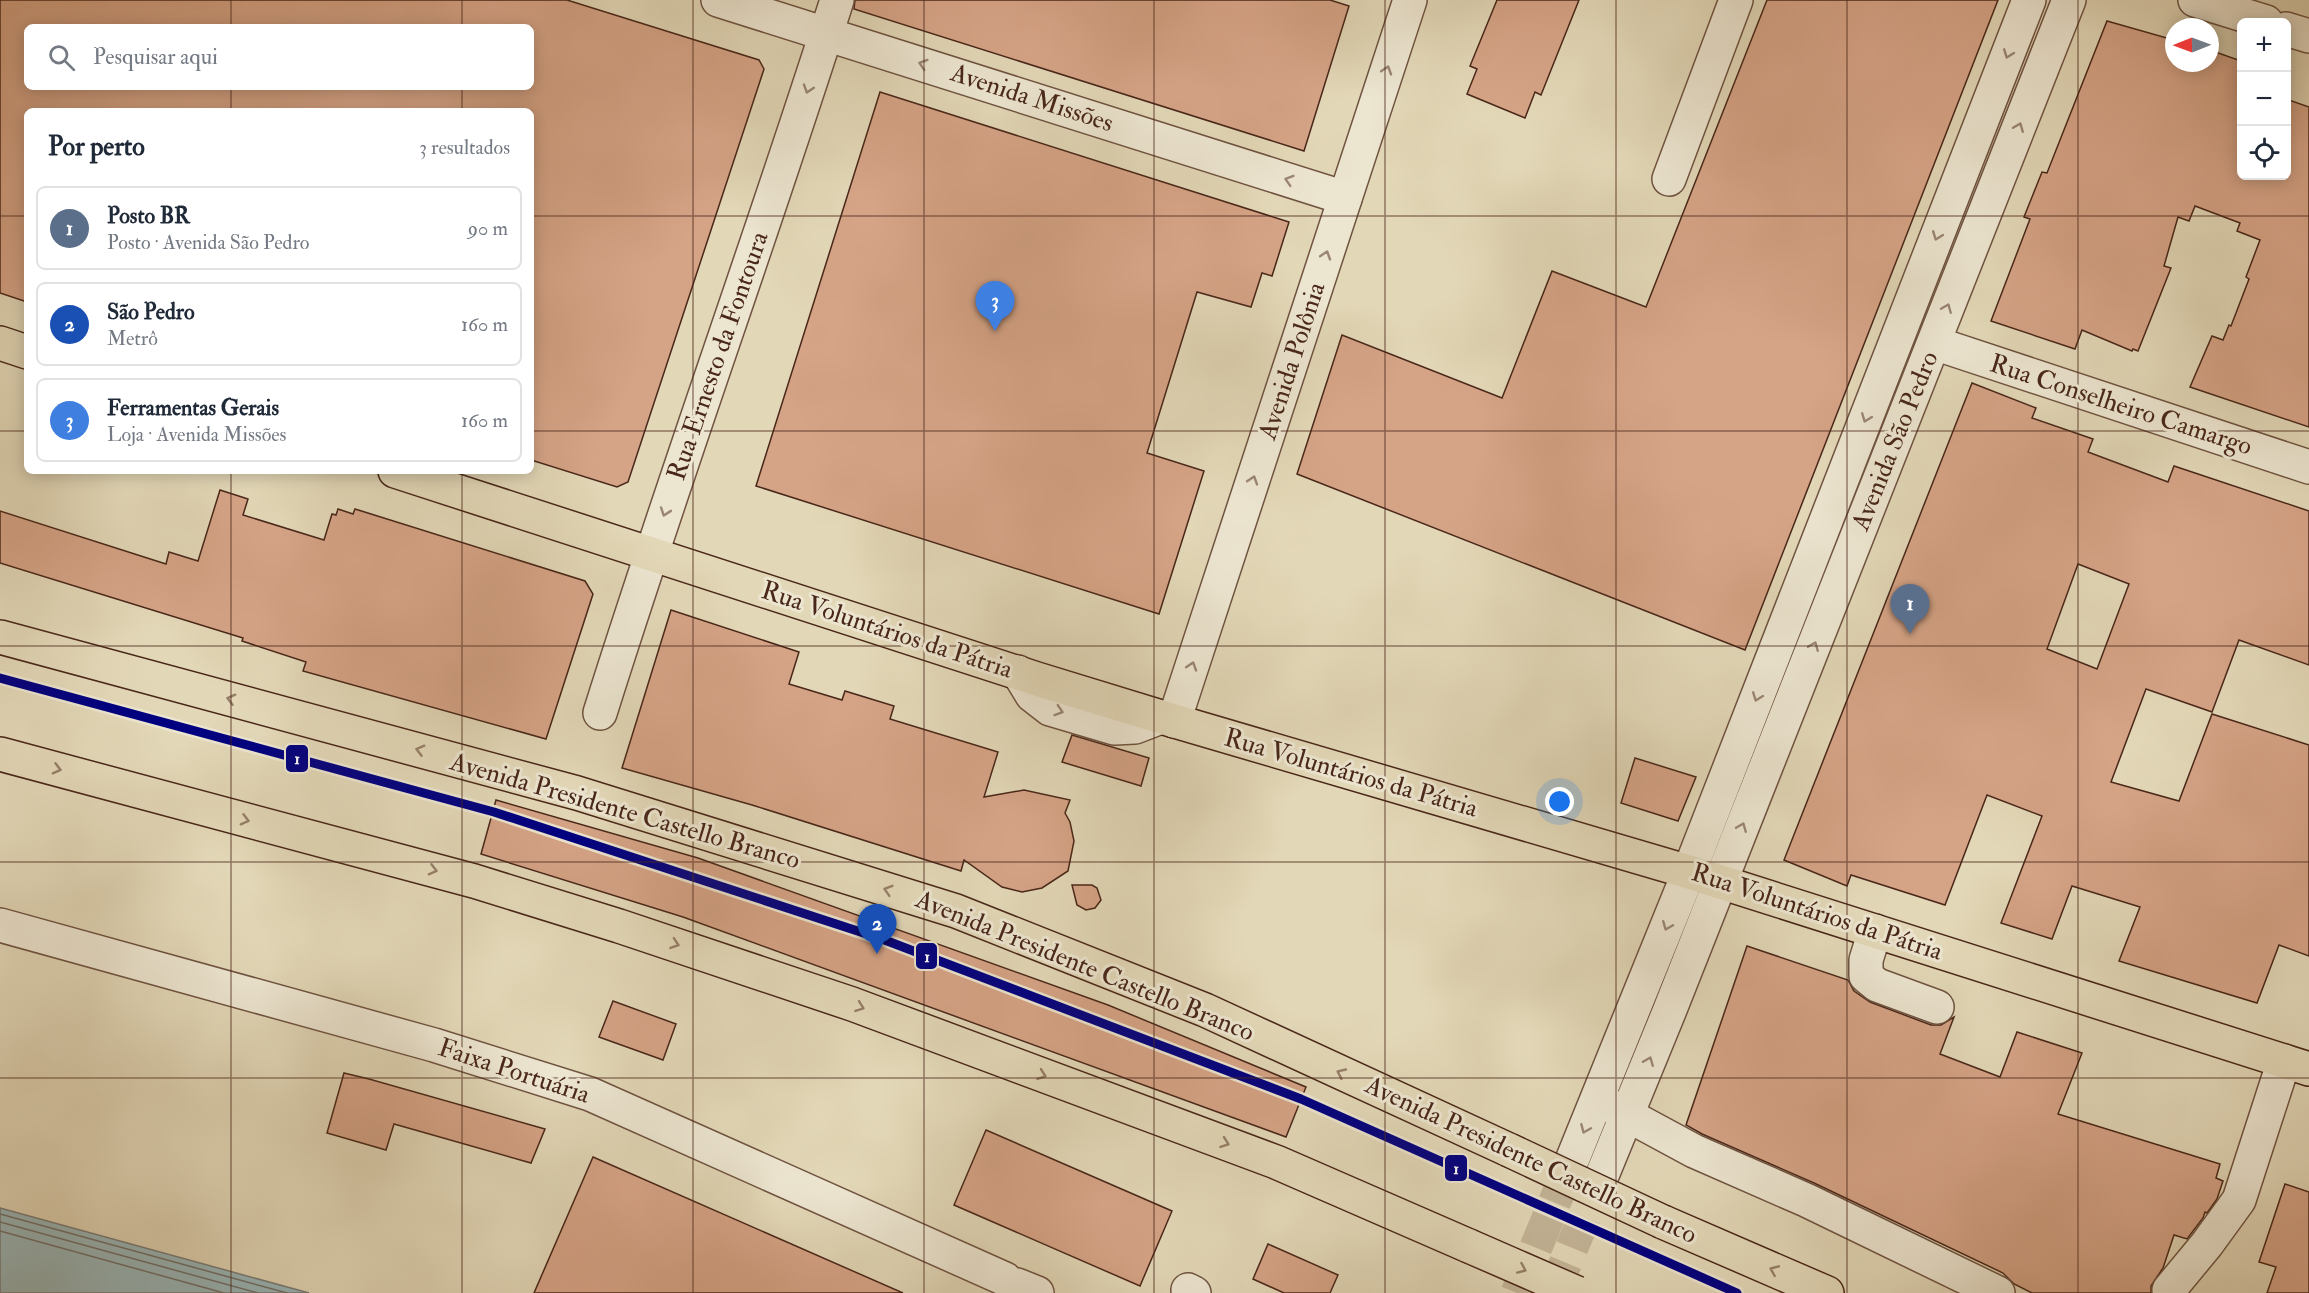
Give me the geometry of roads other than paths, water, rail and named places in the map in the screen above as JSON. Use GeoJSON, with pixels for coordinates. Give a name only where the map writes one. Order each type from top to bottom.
{"type":"FeatureCollection","features":[{"type":"Feature","properties":{"kind":"main road"},"geometry":{"type":"LineString","coordinates":[[0,343],[24,351]]}},
{"type":"Feature","properties":{"kind":"main road","name":"Rua Voluntários da Pátria"},"geometry":{"type":"LineString","coordinates":[[404,474],[1167,719],[1689,872],[2296,1065]]}},
{"type":"Feature","properties":{"kind":"main road","name":"Avenida Presidente Castello Branco"},"geometry":{"type":"LineString","coordinates":[[0,637],[577,793],[956,911],[1205,1010],[1662,1222],[1827,1293]]}},
{"type":"Feature","properties":{"kind":"main road"},"geometry":{"type":"LineString","coordinates":[[0,754],[474,881],[642,933],[852,1004],[1265,1158],[1577,1293]]}},
{"type":"Feature","properties":{"kind":"street","name":"Avenida Missões"},"geometry":{"type":"LineString","coordinates":[[718,0],[1345,198]]}},
{"type":"Feature","properties":{"kind":"street","name":"Rua Ernesto da Fontoura"},"geometry":{"type":"LineString","coordinates":[[600,713],[650,554],[771,202],[837,0]]}},
{"type":"Feature","properties":{"kind":"street","name":"Avenida Polônia"},"geometry":{"type":"LineString","coordinates":[[1167,719],[1345,198],[1410,0]]}},
{"type":"Feature","properties":{"kind":"street"},"geometry":{"type":"LineString","coordinates":[[1669,179],[1736,0]]}},
{"type":"Feature","properties":{"kind":"street","name":"Avenida São Pedro"},"geometry":{"type":"LineString","coordinates":[[1573,1158],[1689,872],[2029,0]]}},
{"type":"Feature","properties":{"kind":"street","name":"Avenida São Pedro"},"geometry":{"type":"LineString","coordinates":[[1603,1173],[2069,0]]}},
{"type":"Feature","properties":{"kind":"street"},"geometry":{"type":"LineString","coordinates":[[2195,0],[2252,18]]}},
{"type":"Feature","properties":{"kind":"street"},"geometry":{"type":"LineString","coordinates":[[2291,31],[2309,36]]}},
{"type":"Feature","properties":{"kind":"street","name":"Rua Conselheiro Camargo"},"geometry":{"type":"LineString","coordinates":[[1934,343],[2309,467]]}},
{"type":"Feature","properties":{"kind":"street","name":"Faixa Portuária"},"geometry":{"type":"LineString","coordinates":[[0,925],[434,1045],[590,1094],[1020,1286]]}},
{"type":"Feature","properties":{"kind":"street"},"geometry":{"type":"LineString","coordinates":[[1875,931],[1866,960],[1866,976],[1877,986],[1937,1006]]}},
{"type":"Feature","properties":{"kind":"street"},"geometry":{"type":"LineString","coordinates":[[2169,1290],[2239,1200],[2296,1065]]}},
{"type":"Feature","properties":{"kind":"street"},"geometry":{"type":"LineString","coordinates":[[1597,1099],[1694,1151],[1806,1200],[1998,1293]]}},
{"type":"Feature","properties":{"kind":"water"},"geometry":{"type":"Polygon","coordinates":[[[0,1208],[309,1293],[0,1293],[0,1208]]]}},
{"type":"Feature","properties":{"kind":"tunnel"},"geometry":{"type":"LineString","coordinates":[[1517,1293],[1573,1158]]}},
{"type":"Feature","properties":{"kind":"tunnel"},"geometry":{"type":"LineString","coordinates":[[1553,1293],[1603,1173]]}},
{"type":"Feature","properties":{"kind":"place","name":"Ferramentas Gerais"},"geometry":{"type":"Point","coordinates":[995,331]}},
{"type":"Feature","properties":{"kind":"place","name":"Posto BR"},"geometry":{"type":"Point","coordinates":[1910,634]}},
{"type":"Feature","properties":{"kind":"place","name":"São Pedro"},"geometry":{"type":"Point","coordinates":[877,954]}}]}
